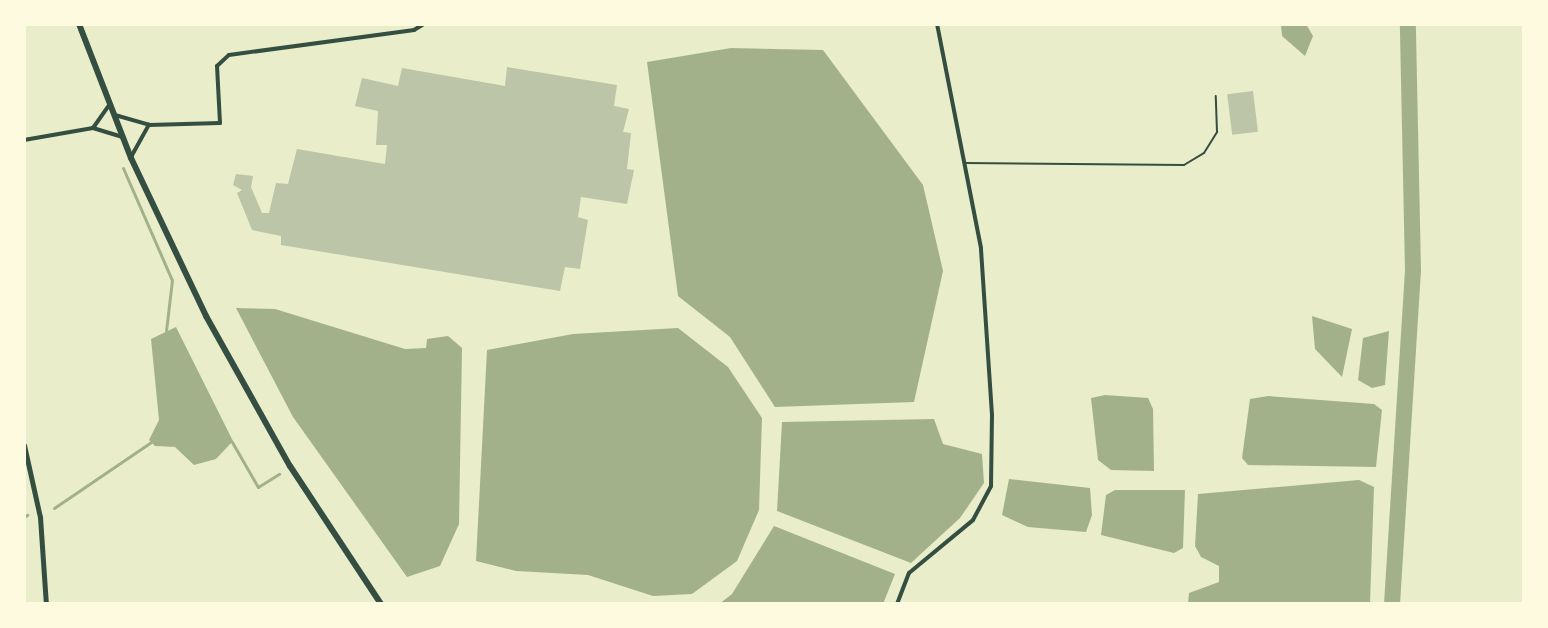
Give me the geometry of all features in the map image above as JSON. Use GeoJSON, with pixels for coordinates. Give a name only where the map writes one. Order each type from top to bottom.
{"type":"FeatureCollection","features":[{"type":"Feature","properties":{"kind":"main road"},"geometry":{"type":"LineString","coordinates":[[79,24],[131,158],[234,369],[381,604]]}},
{"type":"Feature","properties":{"kind":"street"},"geometry":{"type":"LineString","coordinates":[[113,114],[149,125],[220,123],[217,66],[229,55],[414,30],[424,24]]}},
{"type":"Feature","properties":{"kind":"street"},"geometry":{"type":"LineString","coordinates":[[897,604],[909,573],[973,520],[991,486],[992,415],[981,248],[937,24]]}},
{"type":"Feature","properties":{"kind":"street"},"geometry":{"type":"LineString","coordinates":[[93,128],[109,105]]}},
{"type":"Feature","properties":{"kind":"street"},"geometry":{"type":"LineString","coordinates":[[131,158],[149,125]]}},
{"type":"Feature","properties":{"kind":"street"},"geometry":{"type":"LineString","coordinates":[[24,140],[93,128],[122,137]]}},
{"type":"Feature","properties":{"kind":"street"},"geometry":{"type":"LineString","coordinates":[[24,445],[40,517],[46,604]]}},
{"type":"Feature","properties":{"kind":"lane"},"geometry":{"type":"LineString","coordinates":[[964,163],[1184,165],[1204,153],[1217,132],[1216,96]]}},
{"type":"Feature","properties":{"kind":"shaded area"},"geometry":{"type":"Polygon","coordinates":[[[1281,24],[1306,24],[1313,36],[1305,56],[1282,36],[1281,24]]]}},
{"type":"Feature","properties":{"kind":"shaded area"},"geometry":{"type":"Polygon","coordinates":[[[731,48],[823,50],[923,185],[943,271],[914,402],[775,407],[730,337],[678,296],[647,62],[731,48]]]}},
{"type":"Feature","properties":{"kind":"shaded area"},"geometry":{"type":"Polygon","coordinates":[[[236,308],[275,309],[405,349],[426,348],[427,339],[448,336],[462,348],[459,524],[440,566],[407,577],[293,417],[236,308]]]}},
{"type":"Feature","properties":{"kind":"shaded area"},"geometry":{"type":"Polygon","coordinates":[[[1312,316],[1352,329],[1342,377],[1315,349],[1312,316]]]}},
{"type":"Feature","properties":{"kind":"shaded area"},"geometry":{"type":"Polygon","coordinates":[[[176,327],[233,441],[216,459],[194,465],[175,447],[155,446],[149,440],[159,420],[151,339],[176,327]]]}},
{"type":"Feature","properties":{"kind":"shaded area"},"geometry":{"type":"Polygon","coordinates":[[[678,328],[728,367],[762,418],[759,510],[737,561],[692,594],[653,596],[588,575],[516,571],[476,561],[487,350],[573,334],[678,328]]]}},
{"type":"Feature","properties":{"kind":"shaded area"},"geometry":{"type":"Polygon","coordinates":[[[1389,331],[1385,385],[1372,388],[1358,380],[1363,338],[1389,331]]]}},
{"type":"Feature","properties":{"kind":"shaded area"},"geometry":{"type":"Polygon","coordinates":[[[1105,395],[1148,398],[1153,409],[1154,471],[1111,470],[1098,460],[1091,398],[1105,395]]]}},
{"type":"Feature","properties":{"kind":"shaded area"},"geometry":{"type":"Polygon","coordinates":[[[1268,396],[1374,404],[1382,410],[1376,467],[1248,465],[1242,458],[1250,399],[1268,396]]]}},
{"type":"Feature","properties":{"kind":"shaded area"},"geometry":{"type":"Polygon","coordinates":[[[934,419],[943,444],[982,454],[984,483],[960,518],[911,563],[777,511],[782,422],[934,419]]]}},
{"type":"Feature","properties":{"kind":"shaded area"},"geometry":{"type":"Polygon","coordinates":[[[1009,479],[1090,488],[1092,515],[1086,532],[1028,527],[1002,515],[1009,479]]]}},
{"type":"Feature","properties":{"kind":"shaded area"},"geometry":{"type":"Polygon","coordinates":[[[1359,480],[1374,487],[1370,604],[1188,604],[1189,593],[1219,582],[1219,566],[1201,557],[1195,546],[1198,494],[1359,480]]]}},
{"type":"Feature","properties":{"kind":"shaded area"},"geometry":{"type":"Polygon","coordinates":[[[1115,490],[1185,490],[1183,548],[1174,553],[1101,535],[1106,495],[1115,490]]]}},
{"type":"Feature","properties":{"kind":"shaded area"},"geometry":{"type":"Polygon","coordinates":[[[774,526],[895,574],[883,604],[719,604],[732,594],[774,526]]]}},
{"type":"Feature","properties":{"kind":"building"},"geometry":{"type":"Polygon","coordinates":[[[507,67],[617,85],[614,106],[629,109],[623,132],[631,133],[627,169],[634,170],[627,204],[581,197],[578,217],[588,220],[580,269],[565,267],[560,291],[281,245],[281,236],[252,230],[237,193],[242,190],[233,185],[236,174],[253,176],[251,187],[262,213],[269,213],[276,183],[288,184],[297,149],[385,164],[387,145],[376,145],[378,111],[355,106],[362,78],[398,86],[402,68],[505,86],[507,67]]]}},
{"type":"Feature","properties":{"kind":"building"},"geometry":{"type":"Polygon","coordinates":[[[1253,91],[1258,132],[1232,135],[1227,94],[1253,91]]]}},
{"type":"Feature","properties":{"kind":"waterway"},"geometry":{"type":"LineString","coordinates":[[1392,604],[1413,271],[1408,24]]}},
{"type":"Feature","properties":{"kind":"waterway"},"geometry":{"type":"LineString","coordinates":[[123,168],[172,280],[166,331]]}},
{"type":"Feature","properties":{"kind":"waterway"},"geometry":{"type":"LineString","coordinates":[[54,508],[151,442]]}},
{"type":"Feature","properties":{"kind":"waterway"},"geometry":{"type":"LineString","coordinates":[[232,442],[258,487],[279,474]]}}]}
